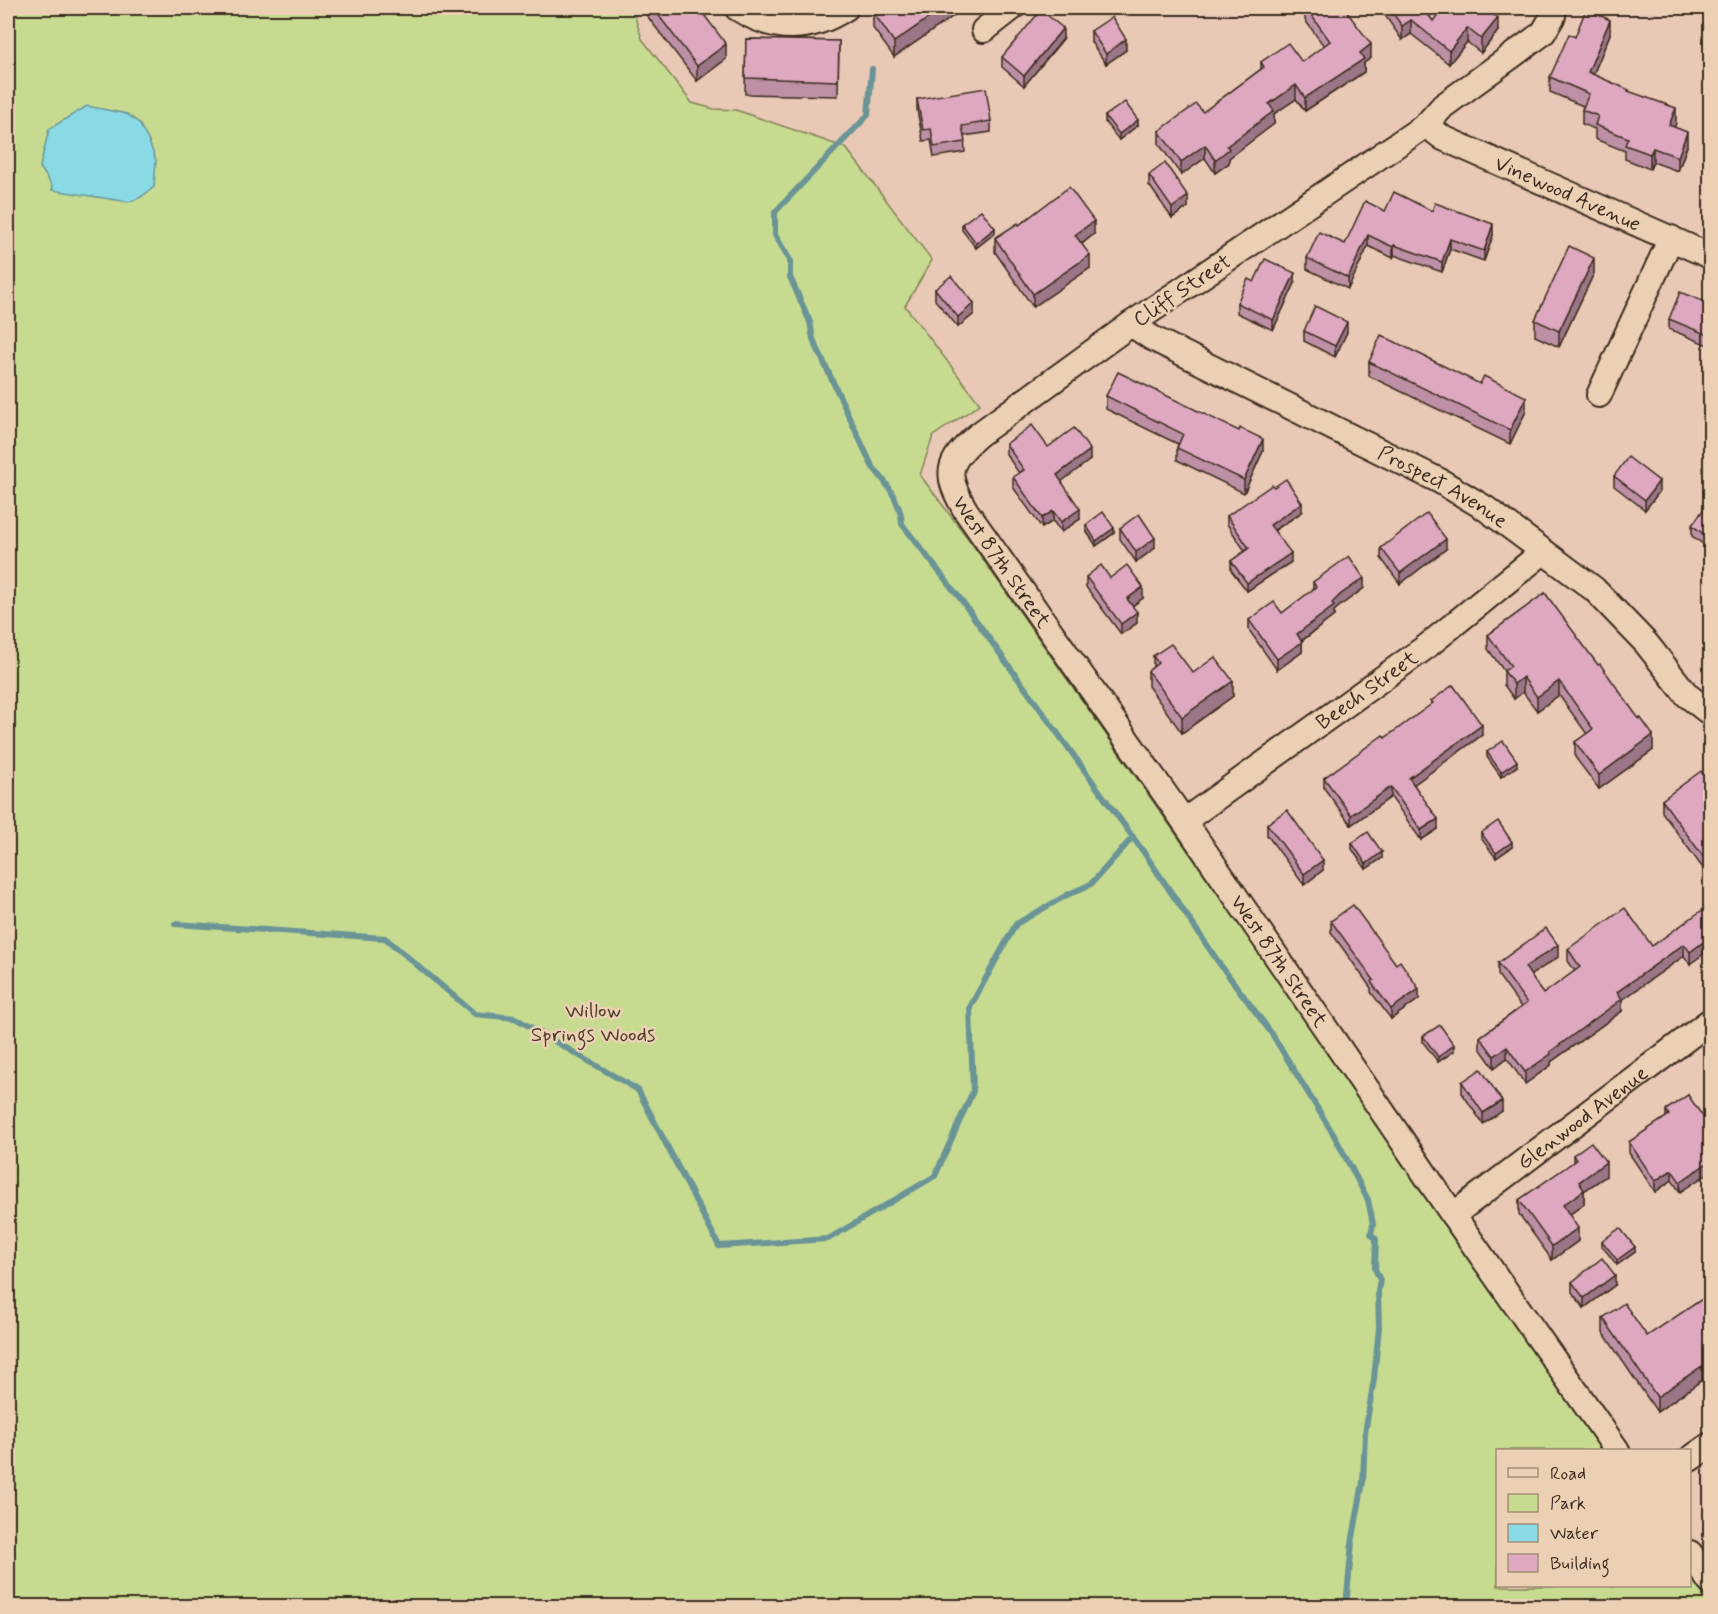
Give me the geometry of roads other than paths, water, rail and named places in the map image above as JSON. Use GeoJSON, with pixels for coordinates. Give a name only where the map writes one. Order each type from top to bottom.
{"type":"FeatureCollection","features":[{"type":"Feature","properties":{"kind":"street"},"geometry":{"type":"LineString","coordinates":[[737,8],[771,24],[805,26],[828,20],[846,8]]}},
{"type":"Feature","properties":{"kind":"street"},"geometry":{"type":"LineString","coordinates":[[984,30],[1012,8]]}},
{"type":"Feature","properties":{"kind":"street","name":"Cliff Street"},"geometry":{"type":"LineString","coordinates":[[951,469],[963,448],[978,435],[1131,324],[1426,125],[1443,106],[1543,33],[1553,16],[1553,8]]}},
{"type":"Feature","properties":{"kind":"street","name":"Vinewood Avenue"},"geometry":{"type":"LineString","coordinates":[[1426,125],[1443,138],[1710,256]]}},
{"type":"Feature","properties":{"kind":"street"},"geometry":{"type":"LineString","coordinates":[[1599,395],[1671,238]]}},
{"type":"Feature","properties":{"kind":"street","name":"Prospect Avenue"},"geometry":{"type":"LineString","coordinates":[[1131,324],[1152,338],[1440,481],[1485,508],[1594,589],[1646,643],[1687,695],[1710,713]]}},
{"type":"Feature","properties":{"kind":"street","name":"West 87th Street"},"geometry":{"type":"LineString","coordinates":[[951,469],[951,480],[956,495],[966,511],[1184,821],[1453,1215],[1616,1449]]}},
{"type":"Feature","properties":{"kind":"street","name":"Beech Street"},"geometry":{"type":"LineString","coordinates":[[1184,821],[1426,647],[1543,552]]}},
{"type":"Feature","properties":{"kind":"street","name":"Glenwood Avenue"},"geometry":{"type":"LineString","coordinates":[[1453,1215],[1710,1021]]}},
{"type":"Feature","properties":{"kind":"street"},"geometry":{"type":"LineString","coordinates":[[1691,1458],[1710,1445]]}},
{"type":"Feature","properties":{"kind":"street"},"geometry":{"type":"LineString","coordinates":[[1691,1556],[1710,1582]]}},
{"type":"Feature","properties":{"kind":"water"},"geometry":{"type":"Polygon","coordinates":[[[87,106],[127,114],[139,123],[156,160],[154,187],[141,197],[129,202],[52,190],[53,187],[40,167],[49,129],[87,106]]]}},
{"type":"Feature","properties":{"kind":"waterway"},"geometry":{"type":"LineString","coordinates":[[872,69],[868,115],[775,212],[775,235],[790,260],[790,277],[810,322],[813,339],[872,466],[896,500],[902,524],[962,601],[1272,1034],[1335,1137],[1368,1200],[1373,1224],[1371,1234],[1376,1239],[1375,1269],[1380,1280],[1379,1327],[1374,1379],[1365,1433],[1363,1482],[1352,1543],[1346,1606]]}},
{"type":"Feature","properties":{"kind":"waterway"},"geometry":{"type":"LineString","coordinates":[[175,924],[385,938],[475,1014],[515,1018],[638,1090],[719,1246],[828,1239],[935,1176],[973,1091],[970,1007],[1016,924],[1091,884],[1133,837]]}},
{"type":"Feature","properties":{"kind":"park label","name":"Willow Springs Woods"},"geometry":{"type":"Point","coordinates":[593,1022]}}]}
